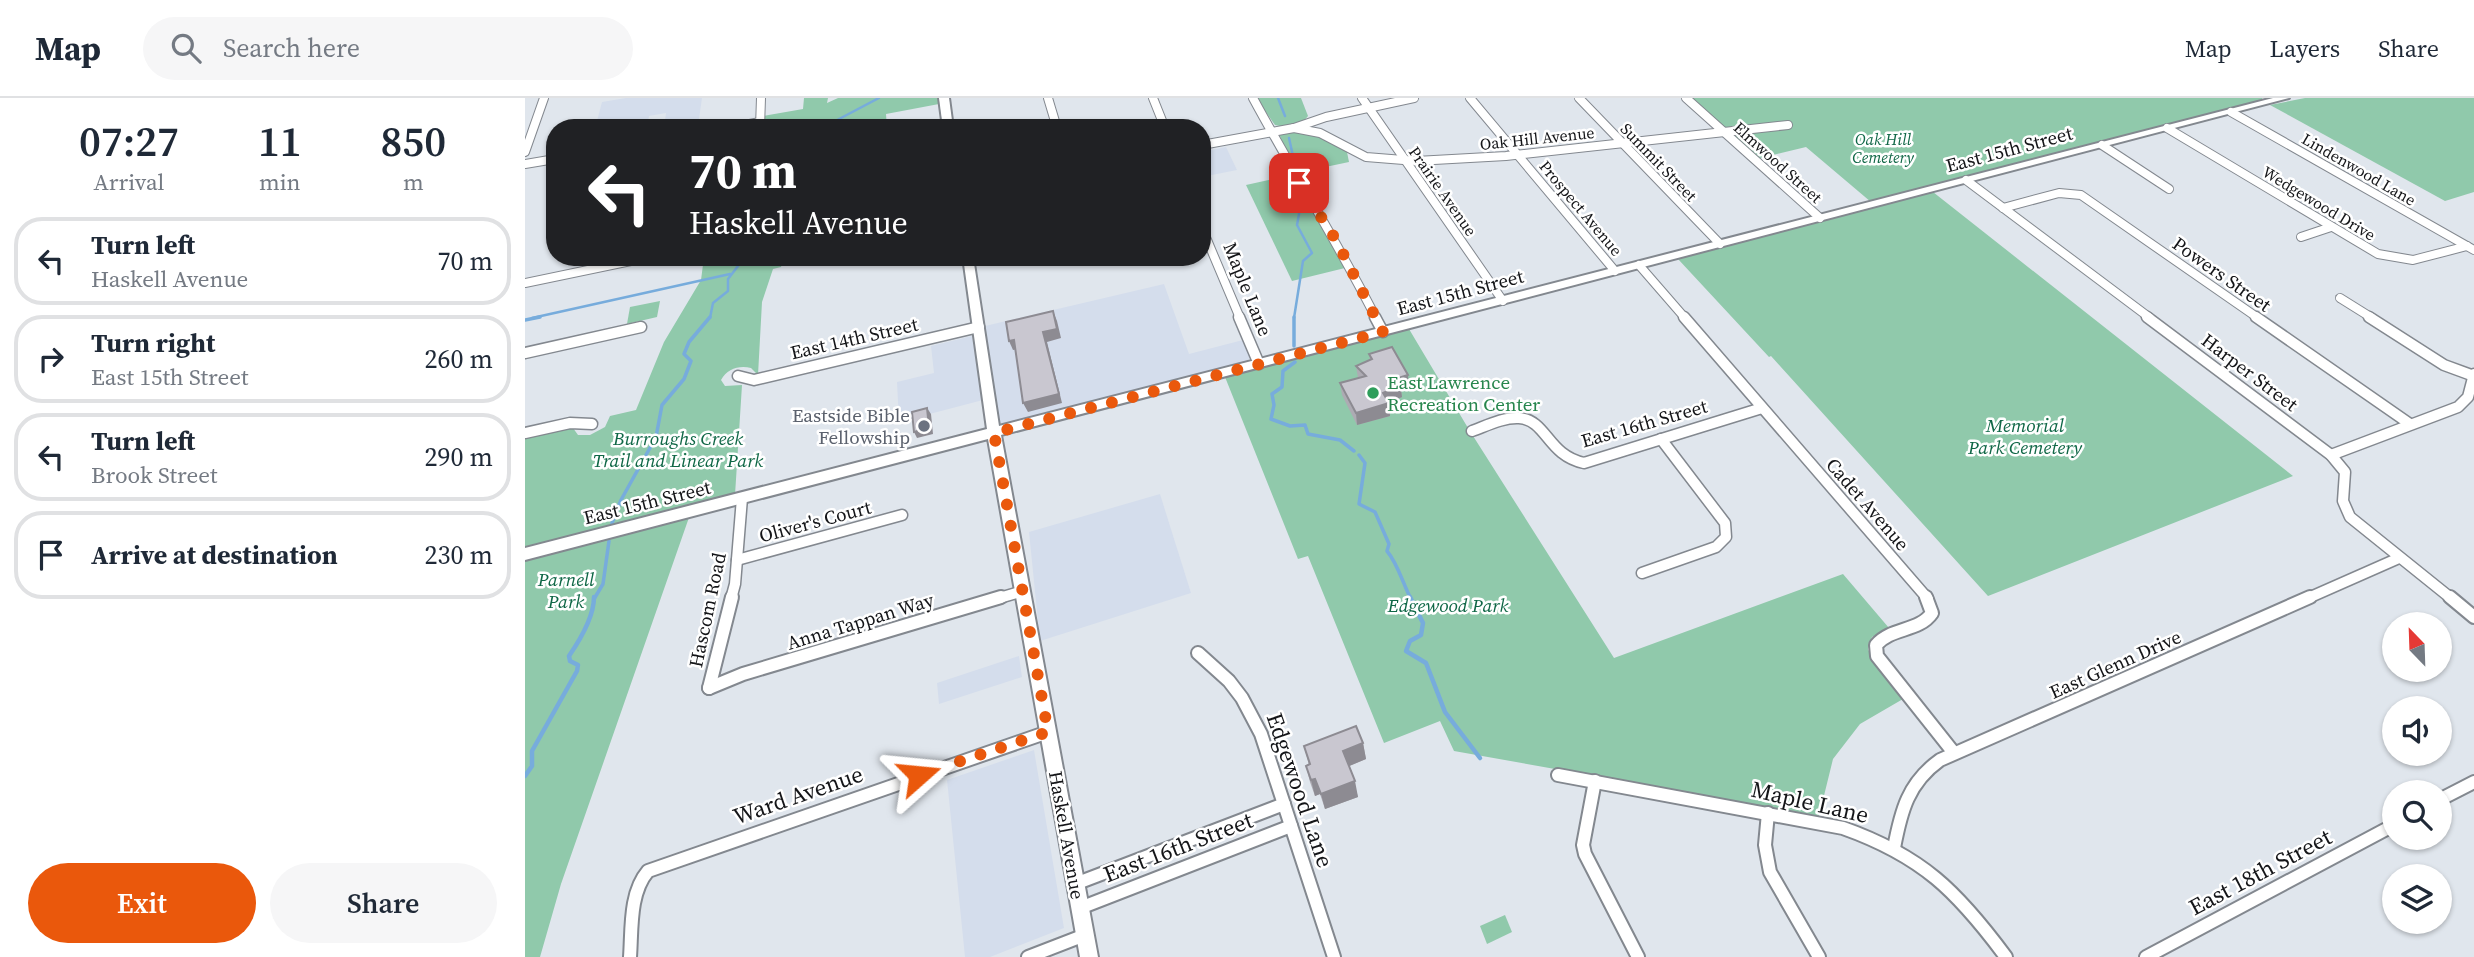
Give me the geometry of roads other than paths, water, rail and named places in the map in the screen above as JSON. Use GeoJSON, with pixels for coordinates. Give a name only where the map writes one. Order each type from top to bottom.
{"type":"FeatureCollection","features":[{"type":"Feature","properties":{"kind":"main road"},"geometry":{"type":"LineString","coordinates":[[944,98],[947,119]]}},
{"type":"Feature","properties":{"kind":"main road","name":"East 15th Street"},"geometry":{"type":"LineString","coordinates":[[525,554],[2284,98]]}},
{"type":"Feature","properties":{"kind":"main road","name":"Haskell Avenue"},"geometry":{"type":"LineString","coordinates":[[969,266],[994,433],[1089,957]]}},
{"type":"Feature","properties":{"kind":"street"},"geometry":{"type":"LineString","coordinates":[[525,152],[544,98]]}},
{"type":"Feature","properties":{"kind":"street"},"geometry":{"type":"LineString","coordinates":[[760,119],[761,98]]}},
{"type":"Feature","properties":{"kind":"street"},"geometry":{"type":"LineString","coordinates":[[1048,98],[1054,119]]}},
{"type":"Feature","properties":{"kind":"street"},"geometry":{"type":"LineString","coordinates":[[1153,98],[1161,119]]}},
{"type":"Feature","properties":{"kind":"street"},"geometry":{"type":"LineString","coordinates":[[1253,98],[1299,183],[1336,240],[1383,332]]}},
{"type":"Feature","properties":{"kind":"street","name":"Prairie Avenue"},"geometry":{"type":"LineString","coordinates":[[1362,98],[1503,301]]}},
{"type":"Feature","properties":{"kind":"street"},"geometry":{"type":"LineString","coordinates":[[1211,143],[1294,128],[1314,120],[1414,98]]}},
{"type":"Feature","properties":{"kind":"street","name":"Prospect Avenue"},"geometry":{"type":"LineString","coordinates":[[1470,98],[1615,271]]}},
{"type":"Feature","properties":{"kind":"street","name":"Summit Street"},"geometry":{"type":"LineString","coordinates":[[1579,98],[1720,244]]}},
{"type":"Feature","properties":{"kind":"street","name":"Elmwood Street"},"geometry":{"type":"LineString","coordinates":[[1686,98],[1820,218]]}},
{"type":"Feature","properties":{"kind":"street","name":"Lindenwood Lane"},"geometry":{"type":"LineString","coordinates":[[2231,112],[2470,248]]}},
{"type":"Feature","properties":{"kind":"street","name":"Oak Hill Avenue"},"geometry":{"type":"LineString","coordinates":[[1294,128],[1320,133],[1366,157],[1405,161],[1518,155],[1788,125]]}},
{"type":"Feature","properties":{"kind":"street","name":"Wedgewood Drive"},"geometry":{"type":"LineString","coordinates":[[2167,128],[2369,250],[2399,260],[2423,260],[2470,248]]}},
{"type":"Feature","properties":{"kind":"street"},"geometry":{"type":"LineString","coordinates":[[2102,145],[2169,189]]}},
{"type":"Feature","properties":{"kind":"street"},"geometry":{"type":"LineString","coordinates":[[525,164],[546,160]]}},
{"type":"Feature","properties":{"kind":"street","name":"Harper Street"},"geometry":{"type":"LineString","coordinates":[[1966,180],[2331,455]]}},
{"type":"Feature","properties":{"kind":"street","name":"Powers Street"},"geometry":{"type":"LineString","coordinates":[[2003,208],[2059,193],[2081,195],[2410,424]]}},
{"type":"Feature","properties":{"kind":"street"},"geometry":{"type":"LineString","coordinates":[[2301,237],[2332,228]]}},
{"type":"Feature","properties":{"kind":"street","name":"Maple Lane"},"geometry":{"type":"LineString","coordinates":[[1211,249],[1259,364]]}},
{"type":"Feature","properties":{"kind":"street","name":"Cadet Avenue"},"geometry":{"type":"LineString","coordinates":[[1639,265],[1930,602],[1934,609],[1932,616],[1926,621],[1884,637],[1877,641],[1874,649],[1954,753]]}},
{"type":"Feature","properties":{"kind":"street"},"geometry":{"type":"LineString","coordinates":[[525,283],[607,266]]}},
{"type":"Feature","properties":{"kind":"street"},"geometry":{"type":"LineString","coordinates":[[2340,298],[2444,365],[2474,375],[2468,397],[2458,407],[2331,455],[2344,472],[2343,501],[2350,517],[2474,617]]}},
{"type":"Feature","properties":{"kind":"street"},"geometry":{"type":"LineString","coordinates":[[525,353],[641,327]]}},
{"type":"Feature","properties":{"kind":"street","name":"East 14th Street"},"geometry":{"type":"LineString","coordinates":[[738,376],[754,380],[979,327]]}},
{"type":"Feature","properties":{"kind":"street","name":"East 16th Street"},"geometry":{"type":"LineString","coordinates":[[1472,430],[1511,419],[1530,420],[1540,426],[1561,456],[1568,461],[1584,463],[1762,408]]}},
{"type":"Feature","properties":{"kind":"street"},"geometry":{"type":"LineString","coordinates":[[525,433],[570,422],[592,424]]}},
{"type":"Feature","properties":{"kind":"street"},"geometry":{"type":"LineString","coordinates":[[1642,573],[1716,547],[1726,537],[1725,523],[1661,439]]}},
{"type":"Feature","properties":{"kind":"street","name":"Hascom Road"},"geometry":{"type":"LineString","coordinates":[[709,688],[735,584],[742,498]]}},
{"type":"Feature","properties":{"kind":"street","name":"Oliver's Court"},"geometry":{"type":"LineString","coordinates":[[737,560],[902,515]]}},
{"type":"Feature","properties":{"kind":"street","name":"East Glenn Drive"},"geometry":{"type":"LineString","coordinates":[[1894,848],[1908,792],[1927,768],[1954,753],[2399,558]]}},
{"type":"Feature","properties":{"kind":"street","name":"Anna Tappan Way"},"geometry":{"type":"LineString","coordinates":[[709,688],[743,674],[1023,591]]}},
{"type":"Feature","properties":{"kind":"street","name":"Edgewood Lane"},"geometry":{"type":"LineString","coordinates":[[1198,653],[1229,681],[1252,714],[1335,957]]}},
{"type":"Feature","properties":{"kind":"street","name":"Ward Avenue"},"geometry":{"type":"LineString","coordinates":[[630,957],[638,887],[643,875],[668,862],[1048,732]]}},
{"type":"Feature","properties":{"kind":"street","name":"Maple Lane"},"geometry":{"type":"LineString","coordinates":[[1558,775],[1843,828],[1894,848],[1938,876],[1958,895],[2006,957]]}},
{"type":"Feature","properties":{"kind":"street"},"geometry":{"type":"LineString","coordinates":[[1595,781],[1583,845],[1585,854],[1638,957]]}},
{"type":"Feature","properties":{"kind":"street"},"geometry":{"type":"LineString","coordinates":[[2452,793],[2474,782]]}},
{"type":"Feature","properties":{"kind":"street","name":"East 16th Street"},"geometry":{"type":"LineString","coordinates":[[1075,884],[1284,804]]}},
{"type":"Feature","properties":{"kind":"street"},"geometry":{"type":"LineString","coordinates":[[1767,813],[1765,845],[1770,872],[1819,957]]}},
{"type":"Feature","properties":{"kind":"street","name":"East 16th Street"},"geometry":{"type":"LineString","coordinates":[[1080,908],[1291,826]]}},
{"type":"Feature","properties":{"kind":"street","name":"East 18th Street"},"geometry":{"type":"LineString","coordinates":[[2146,957],[2382,831]]}},
{"type":"Feature","properties":{"kind":"street"},"geometry":{"type":"LineString","coordinates":[[1028,957],[1085,935]]}},
{"type":"Feature","properties":{"kind":"waterway"},"geometry":{"type":"LineString","coordinates":[[839,119],[879,98]]}},
{"type":"Feature","properties":{"kind":"waterway"},"geometry":{"type":"LineString","coordinates":[[1278,98],[1285,116]]}},
{"type":"Feature","properties":{"kind":"waterway"},"geometry":{"type":"LineString","coordinates":[[1289,138],[1293,156],[1305,181]]}},
{"type":"Feature","properties":{"kind":"waterway"},"geometry":{"type":"LineString","coordinates":[[1294,318],[1303,261],[1312,253],[1297,225],[1302,198]]}},
{"type":"Feature","properties":{"kind":"waterway"},"geometry":{"type":"LineString","coordinates":[[710,318],[713,303],[728,291],[728,279],[738,266]]}},
{"type":"Feature","properties":{"kind":"waterway"},"geometry":{"type":"LineString","coordinates":[[532,318],[730,274]]}},
{"type":"Feature","properties":{"kind":"waterway"},"geometry":{"type":"LineString","coordinates":[[525,320],[540,317]]}},
{"type":"Feature","properties":{"kind":"waterway"},"geometry":{"type":"LineString","coordinates":[[612,523],[621,500],[656,437],[662,405],[684,379],[691,361],[684,354],[689,342],[710,317]]}},
{"type":"Feature","properties":{"kind":"waterway"},"geometry":{"type":"LineString","coordinates":[[1294,318],[1294,346]]}},
{"type":"Feature","properties":{"kind":"waterway"},"geometry":{"type":"LineString","coordinates":[[1295,362],[1283,371],[1282,387],[1272,394],[1274,405],[1271,419],[1290,426],[1305,425],[1308,434],[1340,440],[1354,451]]}},
{"type":"Feature","properties":{"kind":"waterway"},"geometry":{"type":"LineString","coordinates":[[1359,455],[1365,463],[1359,504],[1375,512],[1389,544],[1387,551],[1411,599]]}},
{"type":"Feature","properties":{"kind":"waterway"},"geometry":{"type":"LineString","coordinates":[[594,599],[603,584],[609,541]]}},
{"type":"Feature","properties":{"kind":"waterway"},"geometry":{"type":"LineString","coordinates":[[525,776],[532,766],[532,751],[577,671],[578,665],[570,661],[569,656],[589,620],[594,597]]}},
{"type":"Feature","properties":{"kind":"waterway"},"geometry":{"type":"LineString","coordinates":[[1411,599],[1423,623],[1421,635],[1410,641],[1406,651],[1426,663],[1445,712],[1480,758]]}},
{"type":"Feature","properties":{"kind":"place","name":"East Lawrence Recreation Center"},"geometry":{"type":"Point","coordinates":[1373,393]}},
{"type":"Feature","properties":{"kind":"place","name":"Eastside Bible Fellowship"},"geometry":{"type":"Point","coordinates":[924,426]}},
{"type":"Feature","properties":{"kind":"park label","name":"Oak Hill Cemetery"},"geometry":{"type":"Point","coordinates":[1883,148]}},
{"type":"Feature","properties":{"kind":"park label","name":"Memorial Park Cemetery"},"geometry":{"type":"Point","coordinates":[2025,436]}},
{"type":"Feature","properties":{"kind":"park label","name":"Burroughs Creek Trail and Linear Park"},"geometry":{"type":"Point","coordinates":[678,449]}},
{"type":"Feature","properties":{"kind":"park label","name":"Parnell Park"},"geometry":{"type":"Point","coordinates":[566,590]}},
{"type":"Feature","properties":{"kind":"park label","name":"Edgewood Park"},"geometry":{"type":"Point","coordinates":[1448,605]}}]}
